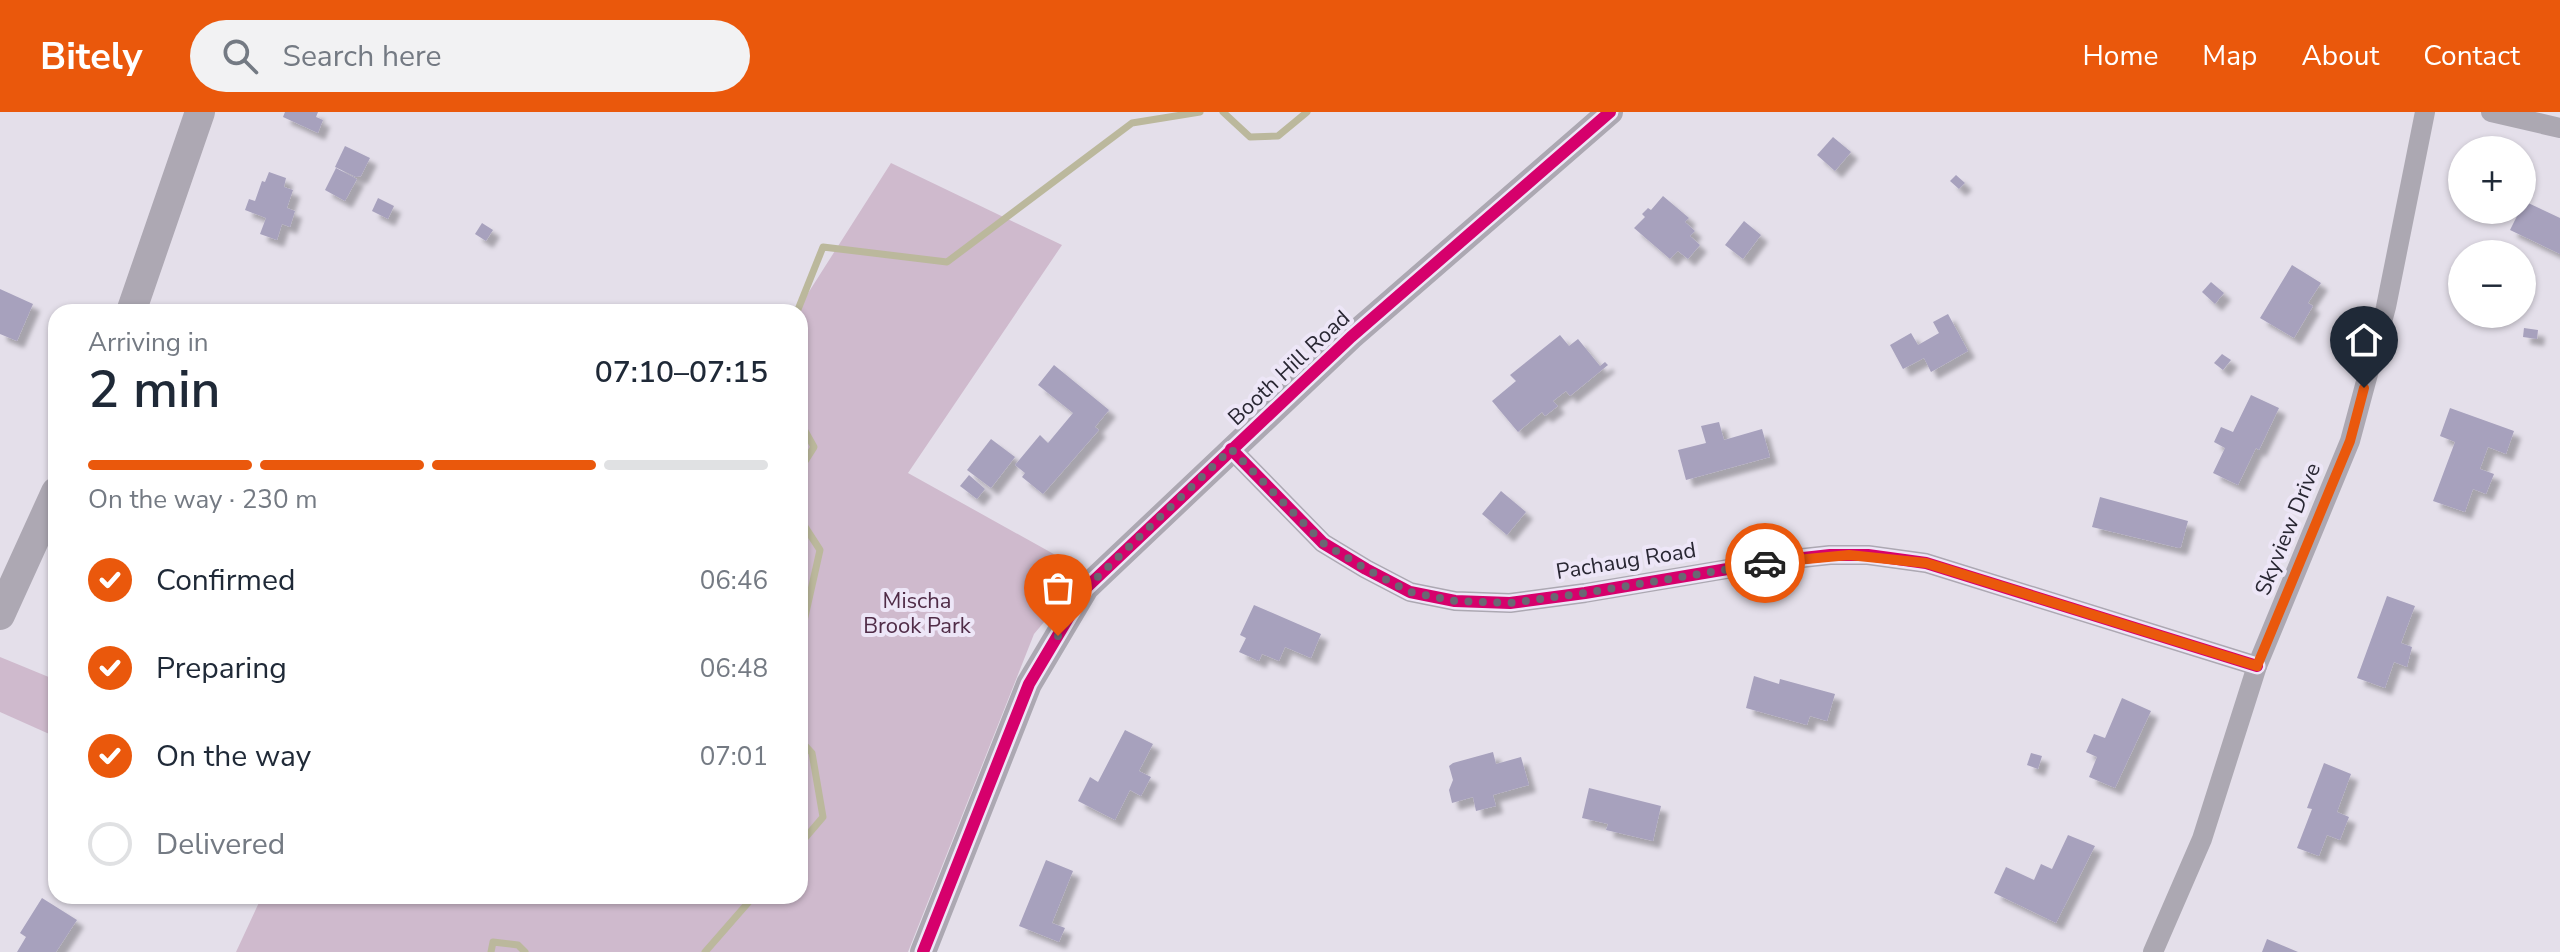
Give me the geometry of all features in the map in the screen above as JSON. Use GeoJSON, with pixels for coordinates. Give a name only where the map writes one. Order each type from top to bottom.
{"type":"FeatureCollection","features":[{"type":"Feature","properties":{"kind":"main road"},"geometry":{"type":"LineString","coordinates":[[134,304],[200,112]]}},
{"type":"Feature","properties":{"kind":"main road"},"geometry":{"type":"LineString","coordinates":[[0,615],[48,510]]}},
{"type":"Feature","properties":{"kind":"street","name":"Booth Hill Road"},"geometry":{"type":"LineString","coordinates":[[923,952],[1029,684],[1086,588],[1351,337],[1610,112]]}},
{"type":"Feature","properties":{"kind":"street","name":"Skyview Drive"},"geometry":{"type":"LineString","coordinates":[[2153,952],[2202,839],[2257,666],[2350,441],[2386,307],[2425,112]]}},
{"type":"Feature","properties":{"kind":"street"},"geometry":{"type":"LineString","coordinates":[[2491,112],[2560,128]]}},
{"type":"Feature","properties":{"kind":"street","name":"Pachaug Road"},"geometry":{"type":"LineString","coordinates":[[1231,449],[1323,543],[1410,592],[1455,601],[1510,603],[1775,561],[1830,555],[1868,555],[1926,563],[2257,666]]}},
{"type":"Feature","properties":{"kind":"green space","name":"Mischa Brook Park"},"geometry":{"type":"Polygon","coordinates":[[[891,163],[1062,245],[908,473],[1086,572],[1034,634],[908,952],[236,952],[258,904],[808,904],[808,304],[801,304],[891,163]]]}},
{"type":"Feature","properties":{"kind":"green space"},"geometry":{"type":"Polygon","coordinates":[[[0,657],[48,677],[48,733],[0,712],[0,657]]]}},
{"type":"Feature","properties":{"kind":"building"},"geometry":{"type":"Polygon","coordinates":[[[285,112],[318,112],[316,117],[323,120],[318,133],[283,117],[285,112]]]}},
{"type":"Feature","properties":{"kind":"building"},"geometry":{"type":"Polygon","coordinates":[[[1833,137],[1851,152],[1835,171],[1817,155],[1833,137]]]}},
{"type":"Feature","properties":{"kind":"building"},"geometry":{"type":"Polygon","coordinates":[[[345,146],[370,158],[361,176],[356,177],[335,167],[345,146]]]}},
{"type":"Feature","properties":{"kind":"building"},"geometry":{"type":"Polygon","coordinates":[[[336,168],[357,179],[345,201],[325,190],[336,168]]]}},
{"type":"Feature","properties":{"kind":"building"},"geometry":{"type":"Polygon","coordinates":[[[269,172],[286,178],[284,187],[293,190],[287,208],[295,211],[290,227],[282,224],[277,240],[260,234],[266,218],[245,210],[249,199],[255,201],[269,172]]]}},
{"type":"Feature","properties":{"kind":"building"},"geometry":{"type":"Polygon","coordinates":[[[1956,175],[1965,183],[1959,189],[1950,181],[1956,175]]]}},
{"type":"Feature","properties":{"kind":"building"},"geometry":{"type":"Polygon","coordinates":[[[1663,196],[1689,218],[1685,222],[1695,231],[1690,236],[1700,245],[1688,259],[1678,251],[1670,259],[1634,228],[1645,217],[1642,214],[1648,208],[1651,210],[1663,196]]]}},
{"type":"Feature","properties":{"kind":"building"},"geometry":{"type":"Polygon","coordinates":[[[378,198],[394,206],[388,219],[372,211],[378,198]]]}},
{"type":"Feature","properties":{"kind":"building"},"geometry":{"type":"Polygon","coordinates":[[[2536,207],[2560,218],[2560,254],[2536,240],[2510,230],[2513,224],[2536,224],[2536,207]]]}},
{"type":"Feature","properties":{"kind":"building"},"geometry":{"type":"Polygon","coordinates":[[[1744,221],[1761,235],[1743,259],[1725,245],[1744,221]]]}},
{"type":"Feature","properties":{"kind":"building"},"geometry":{"type":"Polygon","coordinates":[[[482,223],[493,230],[486,241],[475,234],[482,223]]]}},
{"type":"Feature","properties":{"kind":"building"},"geometry":{"type":"Polygon","coordinates":[[[2292,265],[2321,283],[2308,303],[2313,306],[2294,338],[2260,318],[2292,265]]]}},
{"type":"Feature","properties":{"kind":"building"},"geometry":{"type":"Polygon","coordinates":[[[2211,282],[2224,293],[2215,304],[2202,292],[2211,282]]]}},
{"type":"Feature","properties":{"kind":"building"},"geometry":{"type":"Polygon","coordinates":[[[0,289],[33,304],[17,341],[0,334],[0,289]]]}},
{"type":"Feature","properties":{"kind":"building"},"geometry":{"type":"Polygon","coordinates":[[[1948,314],[1968,351],[1931,372],[1924,358],[1903,369],[1890,345],[1911,333],[1918,345],[1939,333],[1933,322],[1948,314]]]}},
{"type":"Feature","properties":{"kind":"building"},"geometry":{"type":"Polygon","coordinates":[[[2524,328],[2538,330],[2537,339],[2523,337],[2524,328]]]}},
{"type":"Feature","properties":{"kind":"building"},"geometry":{"type":"Polygon","coordinates":[[[1560,335],[1569,346],[1578,339],[1600,366],[1605,362],[1608,365],[1570,396],[1566,391],[1553,401],[1558,406],[1545,416],[1542,412],[1518,432],[1492,401],[1516,381],[1510,375],[1560,335]]]}},
{"type":"Feature","properties":{"kind":"building"},"geometry":{"type":"Polygon","coordinates":[[[2222,354],[2231,360],[2223,370],[2214,363],[2222,354]]]}},
{"type":"Feature","properties":{"kind":"building"},"geometry":{"type":"Polygon","coordinates":[[[1054,365],[1109,410],[1095,427],[1099,430],[1043,494],[1022,477],[1025,473],[1015,465],[1040,435],[1048,443],[1073,413],[1038,385],[1054,365]]]}},
{"type":"Feature","properties":{"kind":"building"},"geometry":{"type":"Polygon","coordinates":[[[2251,395],[2279,408],[2238,485],[2213,473],[2225,448],[2214,442],[2221,427],[2233,432],[2251,395]]]}},
{"type":"Feature","properties":{"kind":"building"},"geometry":{"type":"Polygon","coordinates":[[[2450,408],[2514,431],[2506,454],[2488,447],[2480,469],[2494,474],[2486,494],[2473,489],[2465,512],[2433,501],[2455,442],[2440,436],[2450,408]]]}},
{"type":"Feature","properties":{"kind":"building"},"geometry":{"type":"Polygon","coordinates":[[[1719,422],[1724,440],[1762,429],[1770,457],[1686,480],[1678,450],[1706,443],[1701,426],[1719,422]]]}},
{"type":"Feature","properties":{"kind":"building"},"geometry":{"type":"Polygon","coordinates":[[[991,439],[1015,457],[991,488],[967,470],[991,439]]]}},
{"type":"Feature","properties":{"kind":"building"},"geometry":{"type":"Polygon","coordinates":[[[969,475],[985,489],[977,499],[960,486],[969,475]]]}},
{"type":"Feature","properties":{"kind":"building"},"geometry":{"type":"Polygon","coordinates":[[[1501,491],[1526,512],[1507,535],[1482,514],[1501,491]]]}},
{"type":"Feature","properties":{"kind":"building"},"geometry":{"type":"Polygon","coordinates":[[[2100,497],[2188,521],[2181,547],[2092,527],[2100,497]]]}},
{"type":"Feature","properties":{"kind":"building"},"geometry":{"type":"Polygon","coordinates":[[[2387,596],[2415,606],[2401,643],[2412,647],[2407,667],[2394,662],[2385,688],[2357,678],[2387,596]]]}},
{"type":"Feature","properties":{"kind":"building"},"geometry":{"type":"Polygon","coordinates":[[[1254,605],[1321,634],[1311,658],[1285,647],[1279,661],[1262,654],[1259,661],[1239,652],[1246,638],[1240,635],[1254,605]]]}},
{"type":"Feature","properties":{"kind":"building"},"geometry":{"type":"Polygon","coordinates":[[[1754,676],[1779,684],[1780,679],[1835,694],[1827,721],[1810,716],[1807,725],[1746,708],[1754,676]]]}},
{"type":"Feature","properties":{"kind":"building"},"geometry":{"type":"Polygon","coordinates":[[[2122,698],[2151,711],[2115,788],[2089,777],[2097,757],[2086,752],[2094,734],[2105,738],[2122,698]]]}},
{"type":"Feature","properties":{"kind":"building"},"geometry":{"type":"Polygon","coordinates":[[[1125,730],[1153,744],[1139,771],[1151,777],[1141,796],[1130,790],[1115,820],[1078,801],[1090,777],[1098,782],[1125,730]]]}},
{"type":"Feature","properties":{"kind":"building"},"geometry":{"type":"Polygon","coordinates":[[[1493,752],[1496,764],[1521,757],[1529,785],[1493,795],[1496,806],[1476,811],[1473,797],[1452,803],[1449,790],[1453,780],[1449,766],[1493,752]]]}},
{"type":"Feature","properties":{"kind":"building"},"geometry":{"type":"Polygon","coordinates":[[[2031,753],[2042,756],[2038,769],[2027,765],[2031,753]]]}},
{"type":"Feature","properties":{"kind":"building"},"geometry":{"type":"Polygon","coordinates":[[[2324,763],[2351,774],[2337,812],[2349,817],[2340,840],[2327,835],[2319,856],[2297,848],[2312,809],[2307,808],[2324,763]]]}},
{"type":"Feature","properties":{"kind":"building"},"geometry":{"type":"Polygon","coordinates":[[[1589,788],[1661,806],[1653,841],[1606,830],[1608,824],[1582,818],[1589,788]]]}},
{"type":"Feature","properties":{"kind":"building"},"geometry":{"type":"Polygon","coordinates":[[[2068,835],[2095,846],[2056,923],[1994,893],[2006,867],[2034,880],[2041,864],[2052,869],[2068,835]]]}},
{"type":"Feature","properties":{"kind":"building"},"geometry":{"type":"Polygon","coordinates":[[[1046,860],[1073,871],[1052,923],[1065,928],[1059,942],[1019,926],[1046,860]]]}},
{"type":"Feature","properties":{"kind":"building"},"geometry":{"type":"Polygon","coordinates":[[[42,898],[77,920],[56,952],[17,952],[26,937],[20,933],[42,898]]]}},
{"type":"Feature","properties":{"kind":"building"},"geometry":{"type":"Polygon","coordinates":[[[2267,939],[2298,952],[2262,952],[2267,939]]]}},
{"type":"Feature","properties":{"kind":"waterway"},"geometry":{"type":"LineString","coordinates":[[800,304],[823,247],[947,262],[1132,123],[1200,112]]}},
{"type":"Feature","properties":{"kind":"waterway"},"geometry":{"type":"LineString","coordinates":[[1223,112],[1250,137],[1278,136],[1307,112]]}},
{"type":"Feature","properties":{"kind":"waterway"},"geometry":{"type":"LineString","coordinates":[[808,436],[814,447],[808,456]]}},
{"type":"Feature","properties":{"kind":"waterway"},"geometry":{"type":"LineString","coordinates":[[808,531],[820,550],[808,603]]}},
{"type":"Feature","properties":{"kind":"waterway"},"geometry":{"type":"LineString","coordinates":[[808,749],[812,753],[823,817],[808,835]]}},
{"type":"Feature","properties":{"kind":"waterway"},"geometry":{"type":"LineString","coordinates":[[705,952],[747,904]]}},
{"type":"Feature","properties":{"kind":"waterway"},"geometry":{"type":"LineString","coordinates":[[491,952],[493,942],[518,945],[525,952]]}},
{"type":"Feature","properties":{"kind":"cycle path"},"geometry":{"type":"LineString","coordinates":[[923,952],[1029,684],[1086,588],[1351,337],[1610,112]]}},
{"type":"Feature","properties":{"kind":"cycle path"},"geometry":{"type":"LineString","coordinates":[[1231,449],[1323,543],[1410,592],[1455,601],[1510,603],[1775,561],[1830,555],[1868,555],[1926,563],[2257,666]]}},
{"type":"Feature","properties":{"kind":"way so far"},"geometry":{"type":"LineString","coordinates":[[1058,636],[1086,588],[1231,449],[1323,543],[1410,592],[1455,601],[1510,603],[1765,563]]}},
{"type":"Feature","properties":{"kind":"route"},"geometry":{"type":"LineString","coordinates":[[1765,563],[1830,555],[1868,555],[1926,563],[2257,666],[2350,441],[2364,388]]}}]}
